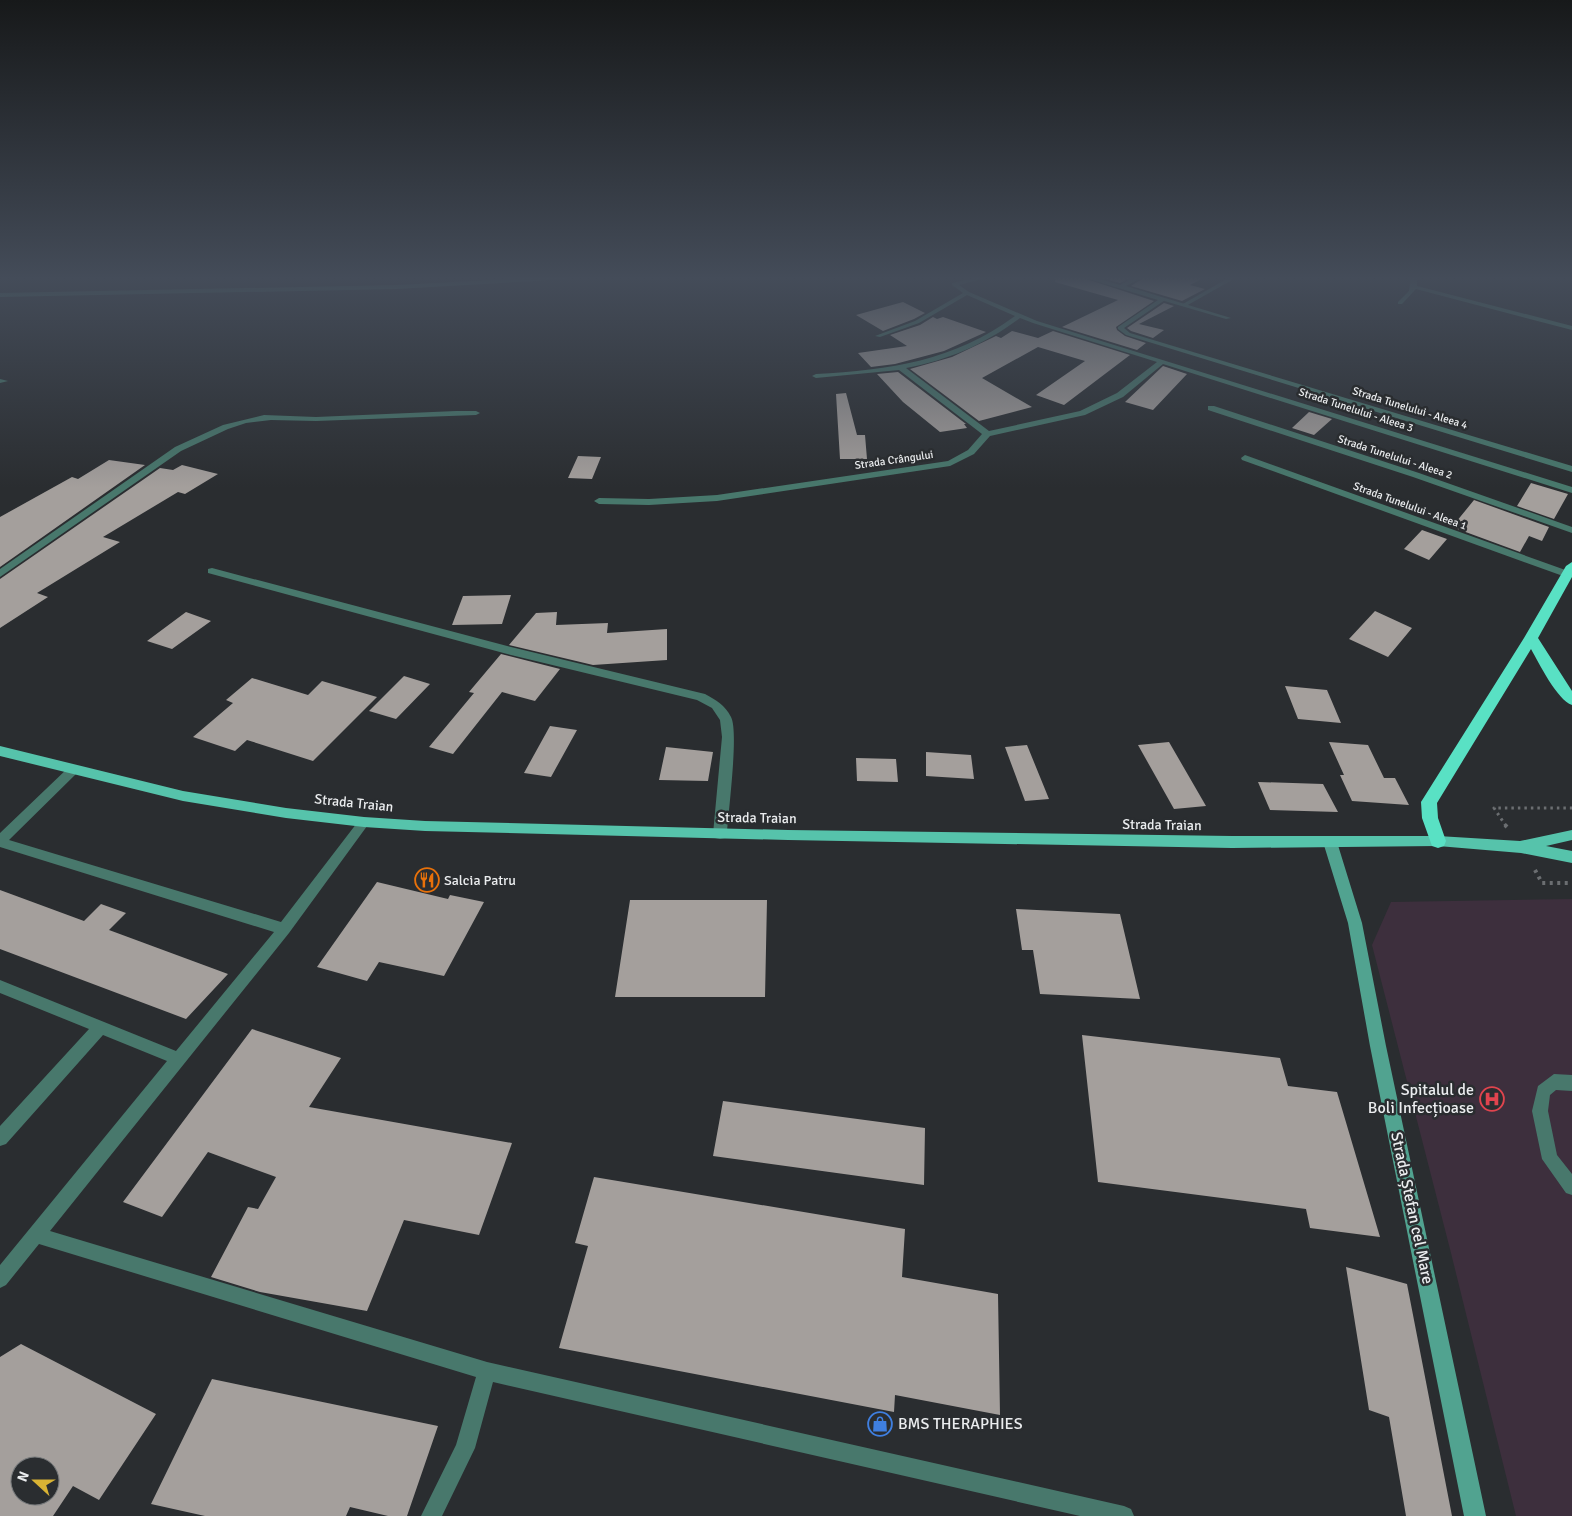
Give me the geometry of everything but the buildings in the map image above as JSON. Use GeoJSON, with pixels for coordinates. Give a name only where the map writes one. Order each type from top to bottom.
{"type":"FeatureCollection","features":[{"type":"Feature","properties":{"kind":"highway"},"geometry":{"type":"LineString","coordinates":[[1438,841],[1430,818],[1430,802],[1531,638],[1570,570]]}},
{"type":"Feature","properties":{"kind":"highway"},"geometry":{"type":"LineString","coordinates":[[1531,638],[1560,686],[1572,700]]}},
{"type":"Feature","properties":{"kind":"main road","name":"Strada Traian"},"geometry":{"type":"LineString","coordinates":[[0,751],[183,796],[364,822],[425,826],[720,834],[1330,842],[1438,841],[1521,847],[1572,857]]}},
{"type":"Feature","properties":{"kind":"main road","name":"Strada Traian"},"geometry":{"type":"LineString","coordinates":[[1521,847],[1572,835]]}},
{"type":"Feature","properties":{"kind":"street"},"geometry":{"type":"LineString","coordinates":[[816,376],[868,373],[901,368],[969,347]]}},
{"type":"Feature","properties":{"kind":"street","name":"Strada Tunelului - Aleea 3"},"geometry":{"type":"LineString","coordinates":[[1119,347],[1572,490]]}},
{"type":"Feature","properties":{"kind":"street","name":"Strada Tunelului - Aleea 4"},"geometry":{"type":"LineString","coordinates":[[1170,347],[1572,469]]}},
{"type":"Feature","properties":{"kind":"street"},"geometry":{"type":"LineString","coordinates":[[901,368],[987,434],[1082,413],[1120,395],[1168,362],[1190,353]]}},
{"type":"Feature","properties":{"kind":"street","name":"Strada Tunelului - Aleea 2"},"geometry":{"type":"LineString","coordinates":[[1211,408],[1416,475],[1572,530]]}},
{"type":"Feature","properties":{"kind":"street"},"geometry":{"type":"LineString","coordinates":[[0,574],[178,449],[210,432],[255,419],[277,417],[314,419],[421,412],[476,413]]}},
{"type":"Feature","properties":{"kind":"street","name":"Strada Crângului"},"geometry":{"type":"LineString","coordinates":[[599,501],[632,502],[716,498],[950,463],[966,457],[977,448],[987,434]]}},
{"type":"Feature","properties":{"kind":"street","name":"Strada Tunelului - Aleea 1"},"geometry":{"type":"LineString","coordinates":[[1245,458],[1570,570]]}},
{"type":"Feature","properties":{"kind":"street"},"geometry":{"type":"LineString","coordinates":[[212,571],[511,651],[701,697],[716,705],[726,719],[728,737],[720,834]]}},
{"type":"Feature","properties":{"kind":"street","name":"Strada Ștefan cel Mare"},"geometry":{"type":"LineString","coordinates":[[1330,842],[1355,923],[1364,961],[1378,1046],[1475,1516]]}},
{"type":"Feature","properties":{"kind":"lane"},"geometry":{"type":"LineString","coordinates":[[73,770],[0,842],[284,929]]}},
{"type":"Feature","properties":{"kind":"lane"},"geometry":{"type":"LineString","coordinates":[[0,1279],[284,929],[364,822]]}},
{"type":"Feature","properties":{"kind":"lane"},"geometry":{"type":"LineString","coordinates":[[0,986],[179,1059]]}},
{"type":"Feature","properties":{"kind":"lane"},"geometry":{"type":"LineString","coordinates":[[0,1138],[100,1027]]}},
{"type":"Feature","properties":{"kind":"lane"},"geometry":{"type":"LineString","coordinates":[[1572,1083],[1554,1082],[1543,1091],[1540,1111],[1550,1159],[1572,1187]]}},
{"type":"Feature","properties":{"kind":"lane"},"geometry":{"type":"LineString","coordinates":[[36,1235],[487,1372],[1124,1516]]}},
{"type":"Feature","properties":{"kind":"lane"},"geometry":{"type":"LineString","coordinates":[[431,1516],[465,1448],[487,1372]]}},
{"type":"Feature","properties":{"kind":"shaded area","name":"Spitalul de Boli Infecțioase"},"geometry":{"type":"Polygon","coordinates":[[[1572,899],[1572,1516],[1516,1516],[1372,945],[1391,902],[1572,899]]]}},
{"type":"Feature","properties":{"kind":"place","name":"Salcia Patru"},"geometry":{"type":"Point","coordinates":[427,880]}},
{"type":"Feature","properties":{"kind":"place","name":"Spitalul de Boli Infecțioase"},"geometry":{"type":"Point","coordinates":[1492,1099]}},
{"type":"Feature","properties":{"kind":"place","name":"BMS THERAPHIES"},"geometry":{"type":"Point","coordinates":[880,1424]}}]}
